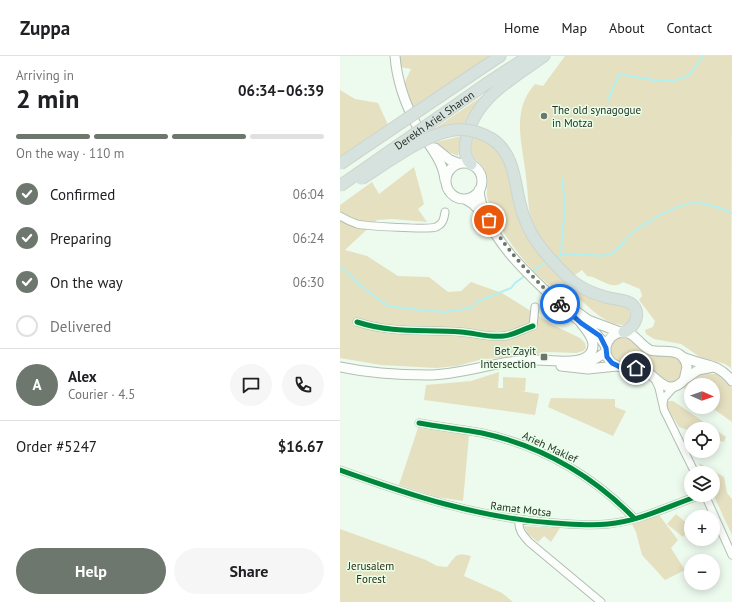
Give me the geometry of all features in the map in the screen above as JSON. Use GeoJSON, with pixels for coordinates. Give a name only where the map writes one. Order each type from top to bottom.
{"type":"FeatureCollection","features":[{"type":"Feature","properties":{"kind":"highway","name":"Derekh Ariel Sharon"},"geometry":{"type":"LineString","coordinates":[[340,164],[500,56]]}},
{"type":"Feature","properties":{"kind":"highway","name":"Derekh Ariel Sharon"},"geometry":{"type":"LineString","coordinates":[[340,186],[486,84],[529,56]]}},
{"type":"Feature","properties":{"kind":"highway"},"geometry":{"type":"LineString","coordinates":[[471,164],[466,156],[465,147],[471,122],[478,108],[495,91],[544,56]]}},
{"type":"Feature","properties":{"kind":"highway"},"geometry":{"type":"LineString","coordinates":[[340,191],[419,144],[443,133],[453,130],[472,130],[492,139],[500,146],[509,158],[525,222],[534,238],[546,253],[563,272],[587,291],[627,302],[634,306],[636,321],[630,329],[622,332]]}},
{"type":"Feature","properties":{"kind":"main road"},"geometry":{"type":"LineString","coordinates":[[395,56],[403,96],[424,137],[444,168],[445,180],[450,193],[457,198],[465,199],[472,197],[480,190]]}},
{"type":"Feature","properties":{"kind":"main road"},"geometry":{"type":"LineString","coordinates":[[424,137],[444,156],[458,163],[471,164],[478,169],[481,176],[480,190],[482,203],[499,238],[521,265],[550,294],[581,323],[600,336],[606,348],[609,360],[617,366]]}},
{"type":"Feature","properties":{"kind":"main road"},"geometry":{"type":"LineString","coordinates":[[445,180],[449,170],[458,163]]}},
{"type":"Feature","properties":{"kind":"main road"},"geometry":{"type":"LineString","coordinates":[[465,199],[489,220]]}},
{"type":"Feature","properties":{"kind":"main road"},"geometry":{"type":"LineString","coordinates":[[550,294],[588,320],[632,334],[651,350],[673,352],[683,357],[718,368],[732,381]]}},
{"type":"Feature","properties":{"kind":"main road"},"geometry":{"type":"LineString","coordinates":[[340,367],[388,373],[430,375],[525,360],[581,359],[591,352],[593,340],[581,323]]}},
{"type":"Feature","properties":{"kind":"main road"},"geometry":{"type":"LineString","coordinates":[[562,360],[579,362],[591,361],[603,354],[610,338],[622,332]]}},
{"type":"Feature","properties":{"kind":"main road"},"geometry":{"type":"LineString","coordinates":[[683,357],[687,367],[684,378]]}},
{"type":"Feature","properties":{"kind":"main road"},"geometry":{"type":"LineString","coordinates":[[491,365],[536,364],[588,368],[617,366],[639,369],[648,373],[664,386],[675,386],[684,380]]}},
{"type":"Feature","properties":{"kind":"main road"},"geometry":{"type":"LineString","coordinates":[[687,378],[702,368],[718,368]]}},
{"type":"Feature","properties":{"kind":"street"},"geometry":{"type":"LineString","coordinates":[[340,216],[350,222],[363,225],[429,229],[440,225],[443,221],[445,212]]}},
{"type":"Feature","properties":{"kind":"street"},"geometry":{"type":"LineString","coordinates":[[357,322],[377,329],[405,332],[460,332],[502,336],[512,335],[533,326],[535,307]]}},
{"type":"Feature","properties":{"kind":"street"},"geometry":{"type":"LineString","coordinates":[[655,379],[659,388],[664,410],[692,466]]}},
{"type":"Feature","properties":{"kind":"street"},"geometry":{"type":"LineString","coordinates":[[664,410],[664,398],[675,386]]}},
{"type":"Feature","properties":{"kind":"street","name":"Arieh Maklef"},"geometry":{"type":"LineString","coordinates":[[419,423],[484,434],[536,449],[586,476],[610,495],[634,518]]}},
{"type":"Feature","properties":{"kind":"street","name":"Ramat Motsa"},"geometry":{"type":"LineString","coordinates":[[340,470],[441,504],[519,521],[594,525],[621,522],[684,501]]}},
{"type":"Feature","properties":{"kind":"street"},"geometry":{"type":"LineString","coordinates":[[708,502],[732,555]]}},
{"type":"Feature","properties":{"kind":"street"},"geometry":{"type":"LineString","coordinates":[[519,521],[518,526],[529,542],[601,602]]}},
{"type":"Feature","properties":{"kind":"green space"},"geometry":{"type":"Polygon","coordinates":[[[399,56],[489,56],[414,109],[404,84],[411,69],[400,67],[399,56]]]}},
{"type":"Feature","properties":{"kind":"green space"},"geometry":{"type":"Polygon","coordinates":[[[565,56],[732,56],[731,368],[725,364],[700,357],[681,344],[654,339],[646,334],[645,330],[653,327],[655,321],[639,300],[642,296],[640,289],[623,282],[618,285],[610,284],[587,276],[582,270],[572,277],[547,250],[536,233],[529,210],[521,141],[520,117],[527,95],[535,84],[543,86],[565,56]]]}},
{"type":"Feature","properties":{"kind":"green space"},"geometry":{"type":"Polygon","coordinates":[[[340,90],[355,99],[378,103],[389,127],[340,160],[340,90]]]}},
{"type":"Feature","properties":{"kind":"green space"},"geometry":{"type":"Polygon","coordinates":[[[488,92],[468,116],[463,126],[428,133],[488,92]]]}},
{"type":"Feature","properties":{"kind":"green space"},"geometry":{"type":"Polygon","coordinates":[[[462,136],[458,156],[444,150],[436,142],[462,136]]]}},
{"type":"Feature","properties":{"kind":"green space"},"geometry":{"type":"Polygon","coordinates":[[[474,136],[487,142],[497,150],[504,161],[522,227],[527,237],[543,259],[573,288],[584,295],[620,305],[628,309],[630,318],[624,325],[605,319],[578,298],[548,284],[539,277],[521,257],[504,234],[492,210],[487,197],[487,176],[485,170],[473,156],[472,152],[474,136]]]}},
{"type":"Feature","properties":{"kind":"green space"},"geometry":{"type":"Polygon","coordinates":[[[414,167],[424,204],[418,209],[427,222],[392,219],[377,220],[345,250],[367,256],[398,276],[429,277],[448,292],[461,291],[471,282],[502,293],[553,325],[580,338],[585,343],[586,348],[583,351],[576,353],[548,352],[529,357],[483,359],[457,366],[436,368],[381,365],[340,358],[340,205],[372,182],[379,194],[414,167]]]}},
{"type":"Feature","properties":{"kind":"green space"},"geometry":{"type":"Polygon","coordinates":[[[620,337],[628,339],[647,352],[678,359],[682,362],[683,377],[675,383],[667,382],[644,366],[616,361],[611,358],[611,345],[620,337]]]}},
{"type":"Feature","properties":{"kind":"green space"},"geometry":{"type":"Polygon","coordinates":[[[499,372],[498,388],[503,388],[503,377],[526,378],[525,391],[521,391],[539,394],[535,415],[424,400],[426,385],[471,381],[499,372]]]}},
{"type":"Feature","properties":{"kind":"green space"},"geometry":{"type":"Polygon","coordinates":[[[703,373],[717,374],[732,388],[732,422],[720,413],[720,378],[694,378],[703,373]]]}},
{"type":"Feature","properties":{"kind":"green space"},"geometry":{"type":"Polygon","coordinates":[[[551,398],[615,399],[615,407],[626,411],[613,436],[548,407],[551,398]]]}},
{"type":"Feature","properties":{"kind":"green space"},"geometry":{"type":"Polygon","coordinates":[[[667,401],[673,401],[684,408],[684,414],[692,414],[704,422],[684,422],[684,429],[679,427],[666,406],[667,401]]]}},
{"type":"Feature","properties":{"kind":"green space"},"geometry":{"type":"Polygon","coordinates":[[[418,428],[469,435],[463,501],[437,497],[399,485],[418,428]]]}},
{"type":"Feature","properties":{"kind":"green space"},"geometry":{"type":"Polygon","coordinates":[[[720,433],[726,437],[724,442],[720,441],[720,433]]]}},
{"type":"Feature","properties":{"kind":"green space"},"geometry":{"type":"Polygon","coordinates":[[[720,475],[724,477],[727,493],[732,499],[732,535],[717,502],[720,502],[720,475]]]}},
{"type":"Feature","properties":{"kind":"green space"},"geometry":{"type":"Polygon","coordinates":[[[676,514],[684,521],[684,536],[683,537],[667,524],[676,514]]]}},
{"type":"Feature","properties":{"kind":"green space"},"geometry":{"type":"Polygon","coordinates":[[[659,515],[678,540],[671,548],[684,570],[665,580],[642,555],[636,532],[631,522],[659,515]]]}},
{"type":"Feature","properties":{"kind":"green space"},"geometry":{"type":"Polygon","coordinates":[[[524,526],[560,528],[551,542],[544,536],[538,542],[528,534],[524,526]]]}},
{"type":"Feature","properties":{"kind":"green space","name":"Jerusalem Forest"},"geometry":{"type":"Polygon","coordinates":[[[340,529],[426,560],[437,566],[447,567],[456,556],[462,554],[471,556],[464,576],[502,593],[513,602],[340,602],[340,529]]]}},
{"type":"Feature","properties":{"kind":"waterway"},"geometry":{"type":"LineString","coordinates":[[608,100],[619,74],[646,79],[665,81],[674,80],[683,78],[690,74],[703,56]]}},
{"type":"Feature","properties":{"kind":"waterway"},"geometry":{"type":"LineString","coordinates":[[561,254],[565,204],[562,179]]}},
{"type":"Feature","properties":{"kind":"waterway"},"geometry":{"type":"LineString","coordinates":[[554,258],[568,254],[597,256],[611,254],[637,229],[666,212],[684,205],[701,203],[732,213]]}},
{"type":"Feature","properties":{"kind":"waterway"},"geometry":{"type":"LineString","coordinates":[[530,273],[548,261]]}},
{"type":"Feature","properties":{"kind":"waterway"},"geometry":{"type":"LineString","coordinates":[[340,266],[361,286],[388,306],[445,312],[470,308],[479,301],[511,288],[526,275]]}},
{"type":"Feature","properties":{"kind":"cycle path"},"geometry":{"type":"LineString","coordinates":[[357,322],[396,330],[461,332],[493,336],[508,335],[533,326]]}},
{"type":"Feature","properties":{"kind":"cycle path"},"geometry":{"type":"LineString","coordinates":[[419,423],[482,433],[504,439],[545,454],[565,464],[601,488],[634,518]]}},
{"type":"Feature","properties":{"kind":"cycle path"},"geometry":{"type":"LineString","coordinates":[[340,470],[392,488],[472,511],[554,523],[594,525],[632,520],[684,501]]}},
{"type":"Feature","properties":{"kind":"way so far"},"geometry":{"type":"LineString","coordinates":[[489,220],[499,238],[510,253],[560,304]]}},
{"type":"Feature","properties":{"kind":"place","name":"The old synagogue in Motza"},"geometry":{"type":"Point","coordinates":[544,116]}},
{"type":"Feature","properties":{"kind":"place","name":"Bet Zayit Intersection"},"geometry":{"type":"Point","coordinates":[544,357]}},
{"type":"Feature","properties":{"kind":"route"},"geometry":{"type":"LineString","coordinates":[[560,304],[571,315],[600,336],[606,348],[607,357],[610,362],[620,367],[636,368]]}}]}
